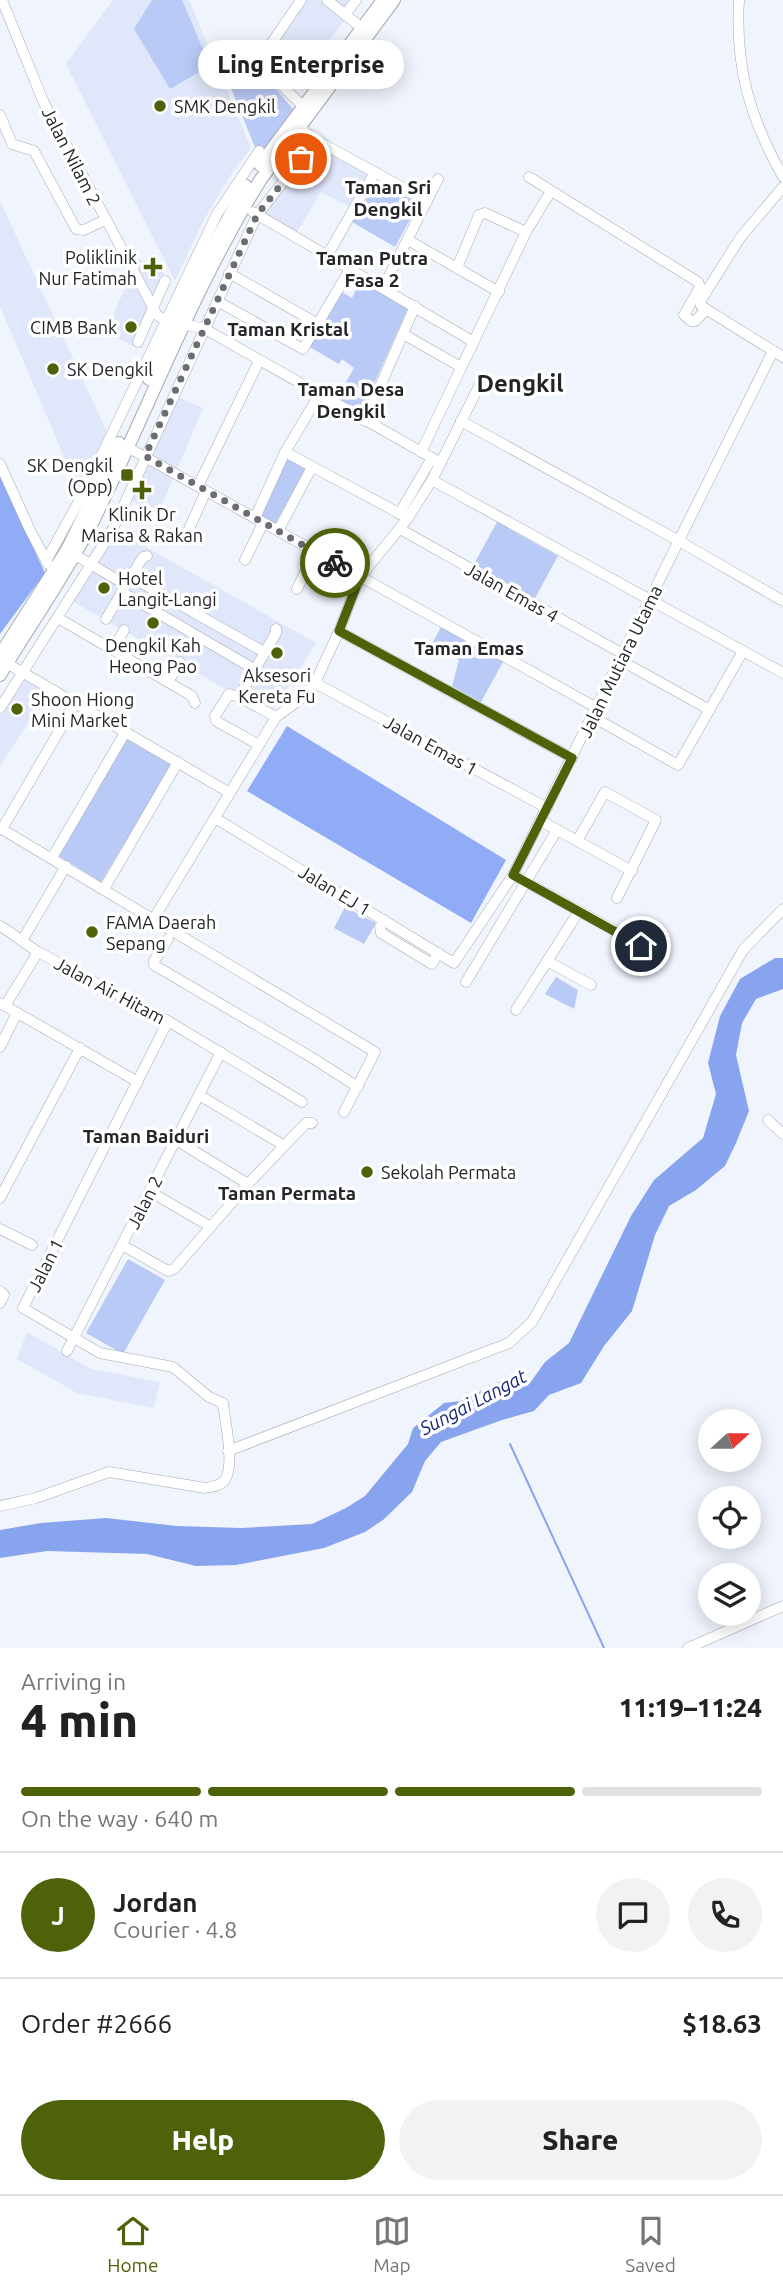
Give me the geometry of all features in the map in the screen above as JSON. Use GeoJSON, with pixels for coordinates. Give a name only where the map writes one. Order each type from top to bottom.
{"type":"FeatureCollection","features":[{"type":"Feature","properties":{"kind":"main road"},"geometry":{"type":"LineString","coordinates":[[2,659],[109,488],[190,280],[236,202],[250,172],[362,28],[386,2]]}},
{"type":"Feature","properties":{"kind":"main road"},"geometry":{"type":"LineString","coordinates":[[0,675],[2,659],[50,565],[71,552],[149,366],[261,179],[386,2]]}},
{"type":"Feature","properties":{"kind":"street","name":"Jalan Nilam 2"},"geometry":{"type":"LineString","coordinates":[[2,0],[44,103],[105,220],[152,308],[174,323]]}},
{"type":"Feature","properties":{"kind":"street"},"geometry":{"type":"LineString","coordinates":[[301,0],[258,62],[303,106]]}},
{"type":"Feature","properties":{"kind":"street"},"geometry":{"type":"LineString","coordinates":[[327,0],[362,28]]}},
{"type":"Feature","properties":{"kind":"street"},"geometry":{"type":"LineString","coordinates":[[345,15],[356,0]]}},
{"type":"Feature","properties":{"kind":"street"},"geometry":{"type":"LineString","coordinates":[[739,0],[737,27],[740,66],[749,106],[783,177]]}},
{"type":"Feature","properties":{"kind":"street"},"geometry":{"type":"LineString","coordinates":[[0,115],[12,144],[34,151],[76,229],[85,230],[105,220]]}},
{"type":"Feature","properties":{"kind":"street"},"geometry":{"type":"LineString","coordinates":[[299,127],[316,140],[427,201]]}},
{"type":"Feature","properties":{"kind":"street"},"geometry":{"type":"LineString","coordinates":[[0,708],[112,531],[257,215],[316,140]]}},
{"type":"Feature","properties":{"kind":"street"},"geometry":{"type":"LineString","coordinates":[[250,172],[259,151]]}},
{"type":"Feature","properties":{"kind":"street"},"geometry":{"type":"LineString","coordinates":[[327,256],[375,172]]}},
{"type":"Feature","properties":{"kind":"street"},"geometry":{"type":"LineString","coordinates":[[529,177],[698,282],[700,287],[684,315],[695,321],[705,311]]}},
{"type":"Feature","properties":{"kind":"street"},"geometry":{"type":"LineString","coordinates":[[383,288],[438,178]]}},
{"type":"Feature","properties":{"kind":"street"},"geometry":{"type":"LineString","coordinates":[[783,187],[740,238],[701,300],[705,311],[783,357]]}},
{"type":"Feature","properties":{"kind":"street"},"geometry":{"type":"LineString","coordinates":[[421,452],[526,232],[551,191]]}},
{"type":"Feature","properties":{"kind":"street"},"geometry":{"type":"LineString","coordinates":[[243,207],[472,341]]}},
{"type":"Feature","properties":{"kind":"street"},"geometry":{"type":"LineString","coordinates":[[457,268],[478,215],[485,213],[526,232]]}},
{"type":"Feature","properties":{"kind":"street"},"geometry":{"type":"LineString","coordinates":[[408,240],[499,292]]}},
{"type":"Feature","properties":{"kind":"street"},"geometry":{"type":"LineString","coordinates":[[217,301],[302,349],[350,269]]}},
{"type":"Feature","properties":{"kind":"street"},"geometry":{"type":"LineString","coordinates":[[229,273],[318,324]]}},
{"type":"Feature","properties":{"kind":"street"},"geometry":{"type":"LineString","coordinates":[[138,342],[164,281]]}},
{"type":"Feature","properties":{"kind":"street"},"geometry":{"type":"LineString","coordinates":[[365,421],[415,306]]}},
{"type":"Feature","properties":{"kind":"street"},"geometry":{"type":"LineString","coordinates":[[174,323],[205,329],[436,460]]}},
{"type":"Feature","properties":{"kind":"street"},"geometry":{"type":"LineString","coordinates":[[403,334],[461,367]]}},
{"type":"Feature","properties":{"kind":"street","name":"Jalan Mutiara Utama"},"geometry":{"type":"LineString","coordinates":[[454,963],[513,875],[773,351]]}},
{"type":"Feature","properties":{"kind":"street"},"geometry":{"type":"LineString","coordinates":[[189,529],[231,418],[259,361]]}},
{"type":"Feature","properties":{"kind":"street"},"geometry":{"type":"LineString","coordinates":[[50,565],[149,366]]}},
{"type":"Feature","properties":{"kind":"street"},"geometry":{"type":"LineString","coordinates":[[154,918],[276,717],[302,698],[315,683],[360,577],[400,529],[403,516],[461,421],[480,384]]}},
{"type":"Feature","properties":{"kind":"street"},"geometry":{"type":"LineString","coordinates":[[245,559],[285,452],[319,395]]}},
{"type":"Feature","properties":{"kind":"street"},"geometry":{"type":"LineString","coordinates":[[461,421],[680,541],[783,601]]}},
{"type":"Feature","properties":{"kind":"street"},"geometry":{"type":"LineString","coordinates":[[127,447],[595,712],[678,765],[743,651]]}},
{"type":"Feature","properties":{"kind":"street"},"geometry":{"type":"LineString","coordinates":[[285,452],[403,516]]}},
{"type":"Feature","properties":{"kind":"street"},"geometry":{"type":"LineString","coordinates":[[403,516],[432,480],[436,460]]}},
{"type":"Feature","properties":{"kind":"street"},"geometry":{"type":"LineString","coordinates":[[0,464],[50,565]]}},
{"type":"Feature","properties":{"kind":"street"},"geometry":{"type":"LineString","coordinates":[[278,531],[313,467]]}},
{"type":"Feature","properties":{"kind":"street"},"geometry":{"type":"LineString","coordinates":[[432,480],[783,673]]}},
{"type":"Feature","properties":{"kind":"street"},"geometry":{"type":"LineString","coordinates":[[109,488],[126,498]]}},
{"type":"Feature","properties":{"kind":"street","name":"Jalan Emas 4"},"geometry":{"type":"LineString","coordinates":[[400,529],[708,709]]}},
{"type":"Feature","properties":{"kind":"street"},"geometry":{"type":"LineString","coordinates":[[71,552],[254,669]]}},
{"type":"Feature","properties":{"kind":"street"},"geometry":{"type":"LineString","coordinates":[[298,589],[315,552]]}},
{"type":"Feature","properties":{"kind":"street"},"geometry":{"type":"LineString","coordinates":[[106,619],[143,557],[147,556]]}},
{"type":"Feature","properties":{"kind":"street"},"geometry":{"type":"LineString","coordinates":[[126,585],[264,652]]}},
{"type":"Feature","properties":{"kind":"street"},"geometry":{"type":"LineString","coordinates":[[58,618],[192,696],[195,702]]}},
{"type":"Feature","properties":{"kind":"street"},"geometry":{"type":"LineString","coordinates":[[239,697],[276,629]]}},
{"type":"Feature","properties":{"kind":"street"},"geometry":{"type":"LineString","coordinates":[[113,650],[124,630]]}},
{"type":"Feature","properties":{"kind":"street"},"geometry":{"type":"LineString","coordinates":[[339,631],[572,758]]}},
{"type":"Feature","properties":{"kind":"street"},"geometry":{"type":"LineString","coordinates":[[2,659],[230,793]]}},
{"type":"Feature","properties":{"kind":"street"},"geometry":{"type":"LineString","coordinates":[[168,682],[180,662]]}},
{"type":"Feature","properties":{"kind":"street","name":"Jalan Emas 1"},"geometry":{"type":"LineString","coordinates":[[315,683],[547,808]]}},
{"type":"Feature","properties":{"kind":"street"},"geometry":{"type":"LineString","coordinates":[[259,746],[216,722],[215,716],[229,694],[276,717]]}},
{"type":"Feature","properties":{"kind":"street"},"geometry":{"type":"LineString","coordinates":[[76,702],[1,828],[375,1052],[344,1112]]}},
{"type":"Feature","properties":{"kind":"street"},"geometry":{"type":"LineString","coordinates":[[52,858],[126,731]]}},
{"type":"Feature","properties":{"kind":"street"},"geometry":{"type":"LineString","coordinates":[[104,889],[178,762]]}},
{"type":"Feature","properties":{"kind":"street"},"geometry":{"type":"LineString","coordinates":[[577,841],[603,793],[608,792],[654,818],[657,823],[617,898]]}},
{"type":"Feature","properties":{"kind":"street","name":"Jalan EJ 1"},"geometry":{"type":"LineString","coordinates":[[215,818],[454,963]]}},
{"type":"Feature","properties":{"kind":"street"},"geometry":{"type":"LineString","coordinates":[[541,821],[632,871]]}},
{"type":"Feature","properties":{"kind":"street"},"geometry":{"type":"LineString","coordinates":[[466,982],[557,830]]}},
{"type":"Feature","properties":{"kind":"street"},"geometry":{"type":"LineString","coordinates":[[23,939],[66,866]]}},
{"type":"Feature","properties":{"kind":"street"},"geometry":{"type":"LineString","coordinates":[[513,875],[641,946]]}},
{"type":"Feature","properties":{"kind":"street"},"geometry":{"type":"LineString","coordinates":[[0,1506],[36,1497],[109,1472],[194,1487],[215,1487],[224,1481],[229,1468],[228,1451],[509,1343],[532,1322],[743,950],[783,909]]}},
{"type":"Feature","properties":{"kind":"street"},"geometry":{"type":"LineString","coordinates":[[516,1010],[579,911]]}},
{"type":"Feature","properties":{"kind":"street","name":"Jalan Air Hitam"},"geometry":{"type":"LineString","coordinates":[[0,926],[23,939],[38,952],[167,1021],[302,1102]]}},
{"type":"Feature","properties":{"kind":"street"},"geometry":{"type":"LineString","coordinates":[[168,939],[154,965],[358,1087]]}},
{"type":"Feature","properties":{"kind":"street"},"geometry":{"type":"LineString","coordinates":[[38,952],[3,1005],[138,1082]]}},
{"type":"Feature","properties":{"kind":"street"},"geometry":{"type":"LineString","coordinates":[[547,961],[591,985]]}},
{"type":"Feature","properties":{"kind":"street"},"geometry":{"type":"LineString","coordinates":[[0,1046],[18,1013]]}},
{"type":"Feature","properties":{"kind":"street","name":"Jalan 1"},"geometry":{"type":"LineString","coordinates":[[167,1021],[23,1308],[100,1353],[173,1367],[209,1397],[223,1403],[228,1451]]}},
{"type":"Feature","properties":{"kind":"street"},"geometry":{"type":"LineString","coordinates":[[0,1198],[79,1048]]}},
{"type":"Feature","properties":{"kind":"street","name":"Jalan 2"},"geometry":{"type":"LineString","coordinates":[[67,1351],[221,1052]]}},
{"type":"Feature","properties":{"kind":"street"},"geometry":{"type":"LineString","coordinates":[[199,1095],[283,1145]]}},
{"type":"Feature","properties":{"kind":"street"},"geometry":{"type":"LineString","coordinates":[[768,1120],[783,1134]]}},
{"type":"Feature","properties":{"kind":"street"},"geometry":{"type":"LineString","coordinates":[[122,1245],[167,1271],[174,1269],[283,1145],[306,1123],[312,1122]]}},
{"type":"Feature","properties":{"kind":"street"},"geometry":{"type":"LineString","coordinates":[[176,1140],[248,1184]]}},
{"type":"Feature","properties":{"kind":"street"},"geometry":{"type":"LineString","coordinates":[[149,1191],[211,1227]]}},
{"type":"Feature","properties":{"kind":"street"},"geometry":{"type":"LineString","coordinates":[[0,1229],[32,1245]]}},
{"type":"Feature","properties":{"kind":"street"},"geometry":{"type":"LineString","coordinates":[[0,1291],[4,1295],[0,1303]]}},
{"type":"Feature","properties":{"kind":"street"},"geometry":{"type":"LineString","coordinates":[[688,1648],[783,1606]]}},
{"type":"Feature","properties":{"kind":"shaded area","name":"SMK Dengkil"},"geometry":{"type":"Polygon","coordinates":[[[113,0],[189,0],[251,148],[230,176],[202,223],[175,281],[66,64],[113,0]]]}},
{"type":"Feature","properties":{"kind":"shaded area"},"geometry":{"type":"Polygon","coordinates":[[[152,0],[182,0],[210,66],[170,89],[134,29],[152,0]]]}},
{"type":"Feature","properties":{"kind":"shaded area"},"geometry":{"type":"Polygon","coordinates":[[[304,0],[360,0],[291,91],[261,63],[304,0]]]}},
{"type":"Feature","properties":{"kind":"shaded area"},"geometry":{"type":"Polygon","coordinates":[[[236,48],[252,61],[293,109],[261,153],[254,145],[218,56],[236,48]]]}},
{"type":"Feature","properties":{"kind":"shaded area"},"geometry":{"type":"Polygon","coordinates":[[[317,144],[371,173],[352,208],[321,192],[296,234],[261,214],[317,144]]]}},
{"type":"Feature","properties":{"kind":"shaded area"},"geometry":{"type":"Polygon","coordinates":[[[377,183],[419,203],[395,247],[352,222],[377,183]]]}},
{"type":"Feature","properties":{"kind":"shaded area","name":"SK Dengkil"},"geometry":{"type":"Polygon","coordinates":[[[0,201],[107,432],[78,490],[0,306],[0,201]]]}},
{"type":"Feature","properties":{"kind":"shaded area"},"geometry":{"type":"Polygon","coordinates":[[[138,258],[164,273],[133,346],[106,332],[138,258]]]}},
{"type":"Feature","properties":{"kind":"shaded area"},"geometry":{"type":"Polygon","coordinates":[[[360,281],[408,308],[361,413],[337,398],[354,368],[342,359],[339,364],[308,346],[340,291],[352,298],[360,281]]]}},
{"type":"Feature","properties":{"kind":"shaded area"},"geometry":{"type":"Polygon","coordinates":[[[176,396],[203,408],[158,514],[129,499],[176,396]]]}},
{"type":"Feature","properties":{"kind":"shaded area"},"geometry":{"type":"Polygon","coordinates":[[[287,456],[307,467],[275,524],[259,516],[287,456]]]}},
{"type":"Feature","properties":{"kind":"shaded area"},"geometry":{"type":"Polygon","coordinates":[[[0,476],[45,573],[0,634],[0,476]]]}},
{"type":"Feature","properties":{"kind":"shaded area"},"geometry":{"type":"Polygon","coordinates":[[[497,522],[558,556],[534,600],[474,564],[497,522]]]}},
{"type":"Feature","properties":{"kind":"shaded area"},"geometry":{"type":"Polygon","coordinates":[[[107,525],[316,643],[272,713],[65,597],[107,525]]]}},
{"type":"Feature","properties":{"kind":"shaded area"},"geometry":{"type":"Polygon","coordinates":[[[441,627],[504,660],[481,702],[452,686],[459,660],[432,644],[441,627]]]}},
{"type":"Feature","properties":{"kind":"shaded area"},"geometry":{"type":"Polygon","coordinates":[[[24,675],[49,689],[0,767],[0,712],[24,675]]]}},
{"type":"Feature","properties":{"kind":"shaded area"},"geometry":{"type":"Polygon","coordinates":[[[287,726],[506,860],[471,923],[247,791],[287,726]]]}},
{"type":"Feature","properties":{"kind":"shaded area"},"geometry":{"type":"Polygon","coordinates":[[[128,738],[172,765],[101,882],[57,855],[128,738]]]}},
{"type":"Feature","properties":{"kind":"shaded area"},"geometry":{"type":"Polygon","coordinates":[[[345,907],[376,923],[364,944],[334,928],[345,907]]]}},
{"type":"Feature","properties":{"kind":"shaded area"},"geometry":{"type":"Polygon","coordinates":[[[556,977],[578,990],[574,1009],[545,994],[556,977]]]}},
{"type":"Feature","properties":{"kind":"shaded area"},"geometry":{"type":"Polygon","coordinates":[[[128,1259],[165,1280],[123,1354],[86,1333],[128,1259]]]}},
{"type":"Feature","properties":{"kind":"shaded area"},"geometry":{"type":"Polygon","coordinates":[[[27,1332],[91,1369],[160,1382],[154,1408],[77,1393],[17,1359],[27,1332]]]}},
{"type":"Feature","properties":{"kind":"water","name":"Sungai Langat"},"geometry":{"type":"Polygon","coordinates":[[[775,958],[783,958],[783,989],[756,999],[742,1023],[736,1055],[749,1111],[736,1143],[725,1166],[696,1190],[669,1206],[655,1235],[632,1311],[604,1346],[581,1383],[549,1395],[534,1411],[441,1442],[425,1461],[412,1492],[383,1520],[365,1532],[324,1548],[236,1565],[196,1566],[147,1554],[47,1551],[0,1558],[0,1530],[41,1523],[106,1518],[177,1526],[241,1528],[312,1524],[365,1496],[408,1444],[413,1428],[444,1403],[461,1401],[511,1376],[530,1383],[545,1362],[569,1343],[631,1216],[654,1180],[703,1138],[716,1094],[708,1063],[720,1016],[740,979],[775,958]]]}},
{"type":"Feature","properties":{"kind":"waterway"},"geometry":{"type":"LineString","coordinates":[[510,1444],[604,1648]]}},
{"type":"Feature","properties":{"kind":"way so far"},"geometry":{"type":"LineString","coordinates":[[301,159],[257,215],[145,456],[335,563]]}},
{"type":"Feature","properties":{"kind":"place","name":"SMK Dengkil"},"geometry":{"type":"Point","coordinates":[160,106]}},
{"type":"Feature","properties":{"kind":"place","name":"Ling Enterprise"},"geometry":{"type":"Point","coordinates":[301,159]}},
{"type":"Feature","properties":{"kind":"place","name":"Poliklinik Nur Fatimah"},"geometry":{"type":"Point","coordinates":[153,267]}},
{"type":"Feature","properties":{"kind":"place","name":"CIMB Bank"},"geometry":{"type":"Point","coordinates":[131,327]}},
{"type":"Feature","properties":{"kind":"place","name":"SK Dengkil"},"geometry":{"type":"Point","coordinates":[53,369]}},
{"type":"Feature","properties":{"kind":"place","name":"SK Dengkil (Opp)"},"geometry":{"type":"Point","coordinates":[127,475]}},
{"type":"Feature","properties":{"kind":"place","name":"Klinik Dr Marisa & Rakan"},"geometry":{"type":"Point","coordinates":[142,490]}},
{"type":"Feature","properties":{"kind":"place","name":"Hotel Langit-Langi"},"geometry":{"type":"Point","coordinates":[104,588]}},
{"type":"Feature","properties":{"kind":"place","name":"Dengkil Kah Heong Pao"},"geometry":{"type":"Point","coordinates":[153,623]}},
{"type":"Feature","properties":{"kind":"place","name":"Aksesori Kereta Fu"},"geometry":{"type":"Point","coordinates":[277,653]}},
{"type":"Feature","properties":{"kind":"place","name":"Shoon Hiong Mini Market"},"geometry":{"type":"Point","coordinates":[17,709]}},
{"type":"Feature","properties":{"kind":"place","name":"FAMA Daerah Sepang"},"geometry":{"type":"Point","coordinates":[92,932]}},
{"type":"Feature","properties":{"kind":"place","name":"Sekolah Permata"},"geometry":{"type":"Point","coordinates":[367,1172]}},
{"type":"Feature","properties":{"kind":"district","name":"Taman Sri Dengkil"},"geometry":{"type":"Point","coordinates":[388,198]}},
{"type":"Feature","properties":{"kind":"district","name":"Taman Putra Fasa 2"},"geometry":{"type":"Point","coordinates":[372,269]}},
{"type":"Feature","properties":{"kind":"district","name":"Taman Kristal"},"geometry":{"type":"Point","coordinates":[288,329]}},
{"type":"Feature","properties":{"kind":"district","name":"Dengkil"},"geometry":{"type":"Point","coordinates":[520,383]}},
{"type":"Feature","properties":{"kind":"district","name":"Taman Desa Dengkil"},"geometry":{"type":"Point","coordinates":[351,400]}},
{"type":"Feature","properties":{"kind":"district","name":"Taman Emas"},"geometry":{"type":"Point","coordinates":[469,648]}},
{"type":"Feature","properties":{"kind":"district","name":"Taman Baiduri"},"geometry":{"type":"Point","coordinates":[146,1136]}},
{"type":"Feature","properties":{"kind":"district","name":"Taman Permata"},"geometry":{"type":"Point","coordinates":[287,1193]}},
{"type":"Feature","properties":{"kind":"route"},"geometry":{"type":"LineString","coordinates":[[335,563],[360,577],[339,631],[572,758],[513,875],[641,946]]}}]}
